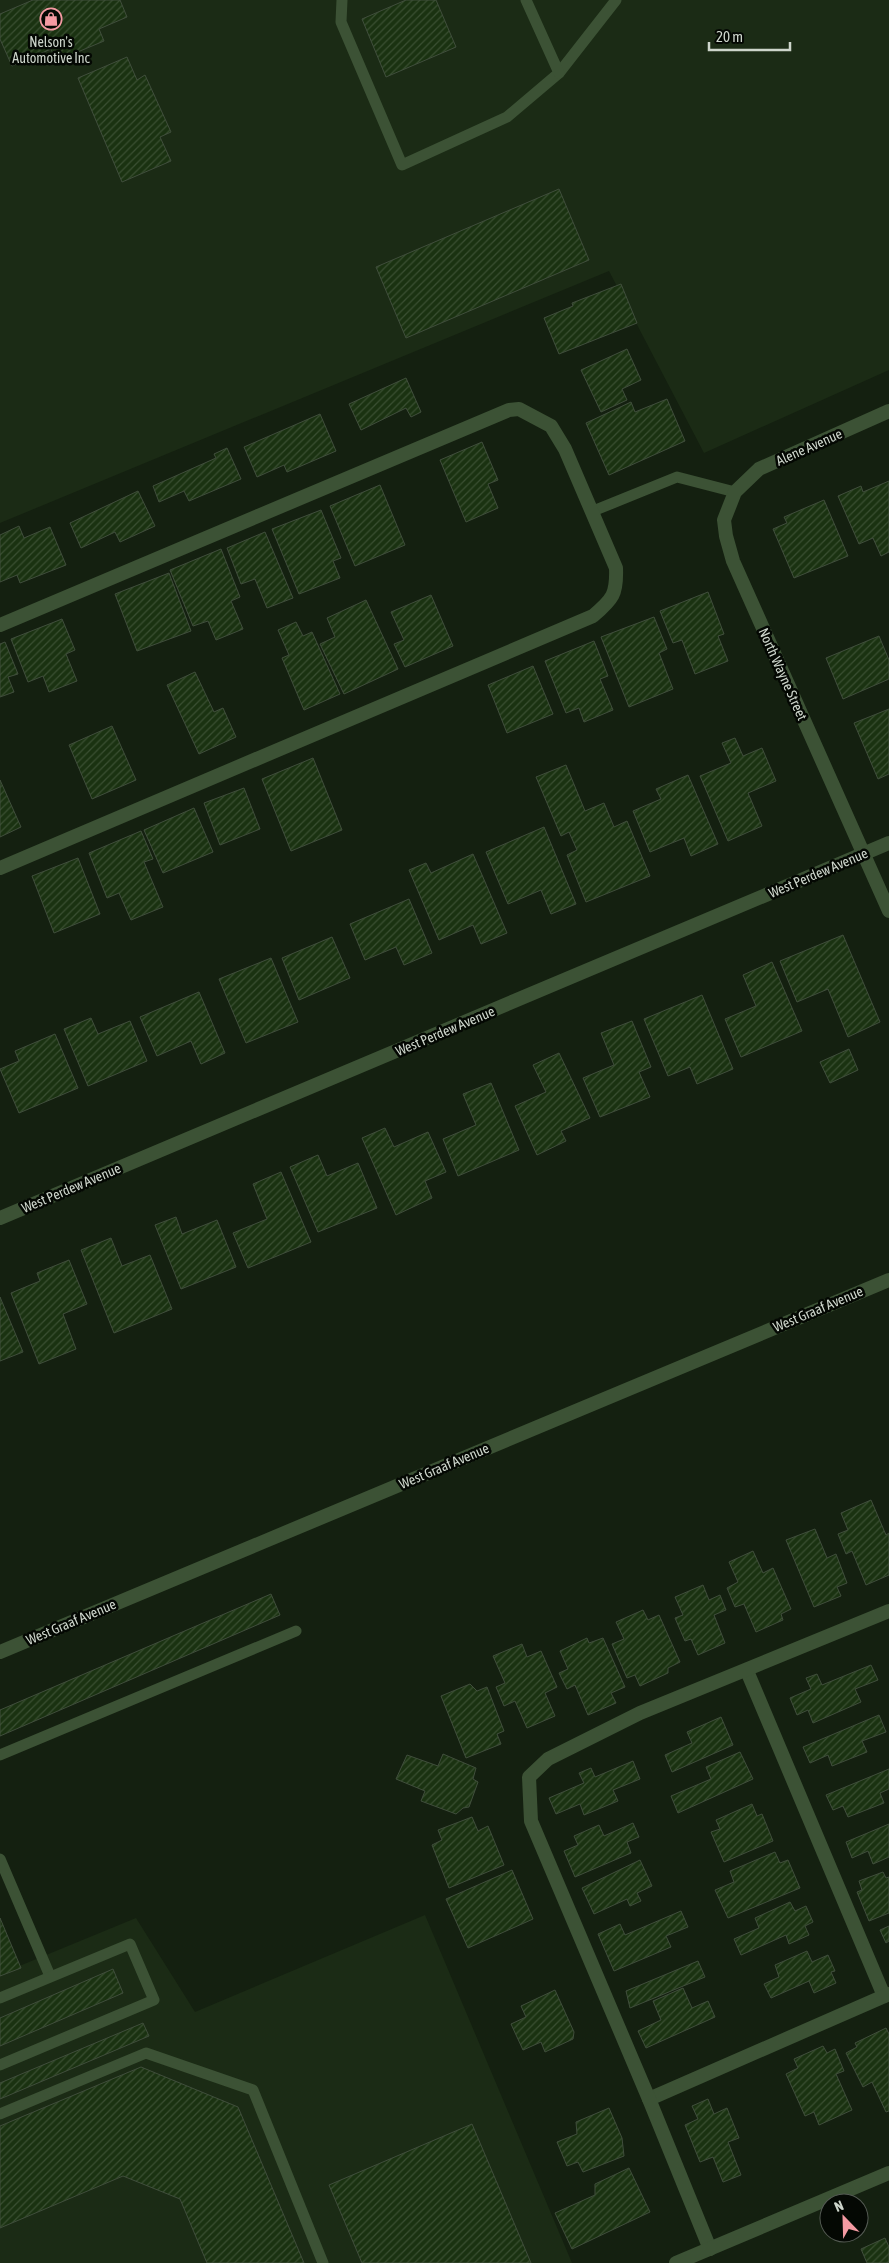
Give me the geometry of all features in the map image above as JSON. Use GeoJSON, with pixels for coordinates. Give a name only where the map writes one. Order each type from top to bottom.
{"type":"FeatureCollection","features":[{"type":"Feature","properties":{"kind":"street"},"geometry":{"type":"LineString","coordinates":[[0,626],[509,410],[519,409],[551,426],[565,450],[593,511],[616,568],[617,587],[610,602],[593,616],[0,868]]}},
{"type":"Feature","properties":{"kind":"street","name":"Alene Avenue"},"geometry":{"type":"LineString","coordinates":[[735,492],[760,469],[889,411]]}},
{"type":"Feature","properties":{"kind":"street","name":"North Wayne Street"},"geometry":{"type":"LineString","coordinates":[[735,492],[724,520],[733,561],[889,912]]}},
{"type":"Feature","properties":{"kind":"street","name":"West Perdew Avenue"},"geometry":{"type":"LineString","coordinates":[[0,1218],[889,843]]}},
{"type":"Feature","properties":{"kind":"street","name":"West Graaf Avenue"},"geometry":{"type":"LineString","coordinates":[[0,1652],[889,1280]]}},
{"type":"Feature","properties":{"kind":"street"},"geometry":{"type":"LineString","coordinates":[[710,2249],[649,2098],[531,1820],[529,1777],[548,1759],[640,1713],[747,1671],[889,1611]]}},
{"type":"Feature","properties":{"kind":"street"},"geometry":{"type":"LineString","coordinates":[[649,2098],[886,1995],[747,1671]]}},
{"type":"Feature","properties":{"kind":"street"},"geometry":{"type":"LineString","coordinates":[[676,2263],[889,2174]]}},
{"type":"Feature","properties":{"kind":"lane"},"geometry":{"type":"LineString","coordinates":[[342,0],[341,22],[402,165],[507,117],[559,73],[616,0]]}},
{"type":"Feature","properties":{"kind":"lane"},"geometry":{"type":"LineString","coordinates":[[526,0],[559,73]]}},
{"type":"Feature","properties":{"kind":"lane"},"geometry":{"type":"LineString","coordinates":[[593,511],[677,477],[735,492]]}},
{"type":"Feature","properties":{"kind":"lane"},"geometry":{"type":"LineString","coordinates":[[0,1755],[296,1630]]}},
{"type":"Feature","properties":{"kind":"lane"},"geometry":{"type":"LineString","coordinates":[[0,1859],[50,1976]]}},
{"type":"Feature","properties":{"kind":"lane"},"geometry":{"type":"LineString","coordinates":[[0,1998],[130,1944],[154,2000],[0,2065]]}},
{"type":"Feature","properties":{"kind":"lane"},"geometry":{"type":"LineString","coordinates":[[0,2114],[146,2053],[253,2090],[323,2263]]}},
{"type":"Feature","properties":{"kind":"shaded area"},"geometry":{"type":"Polygon","coordinates":[[[0,0],[889,0],[889,370],[704,453],[609,271],[0,523],[0,0]]]}},
{"type":"Feature","properties":{"kind":"shaded area"},"geometry":{"type":"Polygon","coordinates":[[[425,1915],[572,2263],[0,2263],[0,1974],[136,1918],[195,2012],[425,1915]]]}},
{"type":"Feature","properties":{"kind":"building"},"geometry":{"type":"Polygon","coordinates":[[[33,0],[120,0],[127,17],[99,29],[104,41],[56,61],[51,49],[12,66],[0,39],[0,14],[33,0]]]}},
{"type":"Feature","properties":{"kind":"building"},"geometry":{"type":"Polygon","coordinates":[[[406,0],[436,0],[456,47],[386,77],[362,19],[406,0]]]}},
{"type":"Feature","properties":{"kind":"building"},"geometry":{"type":"Polygon","coordinates":[[[127,57],[137,80],[145,75],[171,132],[160,137],[171,161],[122,182],[78,78],[127,57]]]}},
{"type":"Feature","properties":{"kind":"building"},"geometry":{"type":"Polygon","coordinates":[[[559,189],[589,260],[406,338],[376,267],[559,189]]]}},
{"type":"Feature","properties":{"kind":"building"},"geometry":{"type":"Polygon","coordinates":[[[621,284],[637,323],[559,354],[544,318],[573,306],[572,303],[621,284]]]}},
{"type":"Feature","properties":{"kind":"building"},"geometry":{"type":"Polygon","coordinates":[[[627,349],[641,380],[622,389],[627,400],[601,412],[581,370],[627,349]]]}},
{"type":"Feature","properties":{"kind":"building"},"geometry":{"type":"Polygon","coordinates":[[[406,378],[421,412],[411,417],[406,408],[361,430],[349,404],[406,378]]]}},
{"type":"Feature","properties":{"kind":"building"},"geometry":{"type":"Polygon","coordinates":[[[667,399],[685,441],[609,475],[586,423],[631,402],[635,412],[667,399]]]}},
{"type":"Feature","properties":{"kind":"building"},"geometry":{"type":"Polygon","coordinates":[[[320,414],[336,451],[287,472],[284,465],[257,477],[244,447],[320,414]]]}},
{"type":"Feature","properties":{"kind":"building"},"geometry":{"type":"Polygon","coordinates":[[[482,442],[498,480],[488,484],[498,508],[466,522],[440,460],[482,442]]]}},
{"type":"Feature","properties":{"kind":"building"},"geometry":{"type":"Polygon","coordinates":[[[227,448],[241,479],[189,501],[184,491],[159,502],[153,486],[216,458],[214,454],[227,448]]]}},
{"type":"Feature","properties":{"kind":"building"},"geometry":{"type":"Polygon","coordinates":[[[889,481],[889,552],[881,556],[873,538],[859,544],[838,496],[861,486],[863,492],[889,481]]]}},
{"type":"Feature","properties":{"kind":"building"},"geometry":{"type":"Polygon","coordinates":[[[380,485],[405,545],[355,566],[330,506],[380,485]]]}},
{"type":"Feature","properties":{"kind":"building"},"geometry":{"type":"Polygon","coordinates":[[[138,491],[155,526],[120,542],[115,532],[81,548],[70,523],[138,491]]]}},
{"type":"Feature","properties":{"kind":"building"},"geometry":{"type":"Polygon","coordinates":[[[824,500],[848,556],[794,578],[773,529],[787,523],[784,517],[824,500]]]}},
{"type":"Feature","properties":{"kind":"building"},"geometry":{"type":"Polygon","coordinates":[[[321,510],[341,558],[333,561],[340,578],[299,594],[272,529],[321,510]]]}},
{"type":"Feature","properties":{"kind":"building"},"geometry":{"type":"Polygon","coordinates":[[[19,526],[24,538],[50,527],[66,565],[20,583],[17,575],[0,582],[0,535],[19,526]]]}},
{"type":"Feature","properties":{"kind":"building"},"geometry":{"type":"Polygon","coordinates":[[[265,532],[293,598],[267,608],[255,579],[241,584],[227,548],[265,532]]]}},
{"type":"Feature","properties":{"kind":"building"},"geometry":{"type":"Polygon","coordinates":[[[221,549],[240,597],[231,601],[243,629],[216,640],[208,621],[193,626],[170,570],[221,549]]]}},
{"type":"Feature","properties":{"kind":"building"},"geometry":{"type":"Polygon","coordinates":[[[169,573],[191,631],[137,651],[115,594],[169,573]]]}},
{"type":"Feature","properties":{"kind":"building"},"geometry":{"type":"Polygon","coordinates":[[[708,592],[724,634],[718,636],[728,661],[695,674],[682,640],[673,643],[660,611],[708,592]]]}},
{"type":"Feature","properties":{"kind":"building"},"geometry":{"type":"Polygon","coordinates":[[[431,595],[453,646],[405,667],[394,644],[404,640],[391,612],[431,595]]]}},
{"type":"Feature","properties":{"kind":"building"},"geometry":{"type":"Polygon","coordinates":[[[366,600],[398,669],[344,694],[320,644],[335,637],[327,618],[366,600]]]}},
{"type":"Feature","properties":{"kind":"building"},"geometry":{"type":"Polygon","coordinates":[[[654,617],[667,649],[659,653],[673,689],[629,707],[601,637],[654,617]]]}},
{"type":"Feature","properties":{"kind":"building"},"geometry":{"type":"Polygon","coordinates":[[[62,619],[75,650],[66,654],[77,681],[49,692],[43,676],[28,682],[11,639],[62,619]]]}},
{"type":"Feature","properties":{"kind":"building"},"geometry":{"type":"Polygon","coordinates":[[[296,622],[303,636],[312,632],[340,694],[304,710],[282,658],[289,655],[278,630],[296,622]]]}},
{"type":"Feature","properties":{"kind":"building"},"geometry":{"type":"Polygon","coordinates":[[[879,636],[889,660],[889,679],[843,699],[826,658],[879,636]]]}},
{"type":"Feature","properties":{"kind":"building"},"geometry":{"type":"Polygon","coordinates":[[[594,641],[608,676],[600,679],[613,710],[584,722],[579,708],[566,713],[545,661],[594,641]]]}},
{"type":"Feature","properties":{"kind":"building"},"geometry":{"type":"Polygon","coordinates":[[[5,642],[18,674],[8,677],[14,692],[0,697],[0,644],[5,642]]]}},
{"type":"Feature","properties":{"kind":"building"},"geometry":{"type":"Polygon","coordinates":[[[533,666],[553,714],[507,733],[488,685],[533,666]]]}},
{"type":"Feature","properties":{"kind":"building"},"geometry":{"type":"Polygon","coordinates":[[[195,672],[214,712],[223,708],[236,737],[199,754],[167,685],[195,672]]]}},
{"type":"Feature","properties":{"kind":"building"},"geometry":{"type":"Polygon","coordinates":[[[889,709],[889,774],[878,779],[854,723],[889,709]]]}},
{"type":"Feature","properties":{"kind":"building"},"geometry":{"type":"Polygon","coordinates":[[[112,726],[136,780],[92,799],[69,745],[112,726]]]}},
{"type":"Feature","properties":{"kind":"building"},"geometry":{"type":"Polygon","coordinates":[[[735,738],[743,756],[762,748],[776,781],[748,793],[762,826],[728,841],[700,776],[731,763],[722,743],[735,738]]]}},
{"type":"Feature","properties":{"kind":"building"},"geometry":{"type":"Polygon","coordinates":[[[313,758],[342,830],[291,851],[262,779],[313,758]]]}},
{"type":"Feature","properties":{"kind":"building"},"geometry":{"type":"Polygon","coordinates":[[[566,765],[585,811],[604,803],[614,827],[627,821],[650,876],[586,902],[567,855],[577,850],[569,832],[561,836],[536,777],[566,765]]]}},
{"type":"Feature","properties":{"kind":"building"},"geometry":{"type":"Polygon","coordinates":[[[688,775],[718,844],[691,856],[684,838],[650,852],[633,811],[661,799],[656,789],[688,775]]]}},
{"type":"Feature","properties":{"kind":"building"},"geometry":{"type":"Polygon","coordinates":[[[0,780],[21,827],[0,837],[0,780]]]}},
{"type":"Feature","properties":{"kind":"building"},"geometry":{"type":"Polygon","coordinates":[[[244,788],[260,829],[220,845],[204,803],[244,788]]]}},
{"type":"Feature","properties":{"kind":"building"},"geometry":{"type":"Polygon","coordinates":[[[194,808],[213,852],[163,873],[144,830],[194,808]]]}},
{"type":"Feature","properties":{"kind":"building"},"geometry":{"type":"Polygon","coordinates":[[[544,827],[576,904],[551,914],[541,890],[508,904],[486,852],[544,827]]]}},
{"type":"Feature","properties":{"kind":"building"},"geometry":{"type":"Polygon","coordinates":[[[141,831],[153,859],[144,862],[163,907],[131,920],[119,893],[107,898],[89,853],[141,831]]]}},
{"type":"Feature","properties":{"kind":"building"},"geometry":{"type":"Polygon","coordinates":[[[473,854],[507,933],[481,944],[473,925],[439,940],[409,870],[426,863],[431,873],[473,854]]]}},
{"type":"Feature","properties":{"kind":"building"},"geometry":{"type":"Polygon","coordinates":[[[78,858],[100,914],[54,933],[32,876],[78,858]]]}},
{"type":"Feature","properties":{"kind":"building"},"geometry":{"type":"Polygon","coordinates":[[[409,899],[432,953],[404,965],[396,947],[365,960],[350,924],[409,899]]]}},
{"type":"Feature","properties":{"kind":"building"},"geometry":{"type":"Polygon","coordinates":[[[843,935],[880,1022],[848,1037],[828,989],[797,1002],[780,961],[843,935]]]}},
{"type":"Feature","properties":{"kind":"building"},"geometry":{"type":"Polygon","coordinates":[[[332,937],[350,978],[299,1000],[282,958],[332,937]]]}},
{"type":"Feature","properties":{"kind":"building"},"geometry":{"type":"Polygon","coordinates":[[[271,958],[298,1022],[246,1043],[219,979],[271,958]]]}},
{"type":"Feature","properties":{"kind":"building"},"geometry":{"type":"Polygon","coordinates":[[[772,962],[802,1031],[741,1057],[725,1019],[756,1006],[743,975],[772,962]]]}},
{"type":"Feature","properties":{"kind":"building"},"geometry":{"type":"Polygon","coordinates":[[[199,992],[225,1053],[201,1064],[191,1041],[157,1056],[140,1017],[199,992]]]}},
{"type":"Feature","properties":{"kind":"building"},"geometry":{"type":"Polygon","coordinates":[[[702,995],[733,1069],[697,1084],[690,1067],[668,1076],[644,1019],[702,995]]]}},
{"type":"Feature","properties":{"kind":"building"},"geometry":{"type":"Polygon","coordinates":[[[91,1018],[98,1034],[130,1021],[147,1061],[88,1086],[64,1029],[91,1018]]]}},
{"type":"Feature","properties":{"kind":"building"},"geometry":{"type":"Polygon","coordinates":[[[632,1021],[651,1067],[639,1072],[650,1097],[600,1117],[583,1078],[614,1065],[601,1033],[632,1021]]]}},
{"type":"Feature","properties":{"kind":"building"},"geometry":{"type":"Polygon","coordinates":[[[55,1034],[78,1088],[19,1113],[0,1069],[19,1061],[15,1051],[55,1034]]]}},
{"type":"Feature","properties":{"kind":"building"},"geometry":{"type":"Polygon","coordinates":[[[849,1049],[858,1070],[830,1083],[820,1062],[849,1049]]]}},
{"type":"Feature","properties":{"kind":"building"},"geometry":{"type":"Polygon","coordinates":[[[559,1053],[590,1118],[561,1131],[566,1141],[537,1155],[515,1106],[546,1092],[533,1065],[559,1053]]]}},
{"type":"Feature","properties":{"kind":"building"},"geometry":{"type":"Polygon","coordinates":[[[491,1083],[519,1150],[458,1176],[443,1139],[476,1125],[463,1094],[491,1083]]]}},
{"type":"Feature","properties":{"kind":"building"},"geometry":{"type":"Polygon","coordinates":[[[385,1128],[394,1147],[428,1132],[446,1172],[425,1181],[432,1198],[396,1215],[362,1138],[385,1128]]]}},
{"type":"Feature","properties":{"kind":"building"},"geometry":{"type":"Polygon","coordinates":[[[318,1155],[327,1176],[358,1163],[377,1208],[318,1232],[290,1167],[318,1155]]]}},
{"type":"Feature","properties":{"kind":"building"},"geometry":{"type":"Polygon","coordinates":[[[281,1172],[311,1242],[248,1268],[233,1233],[267,1219],[253,1184],[281,1172]]]}},
{"type":"Feature","properties":{"kind":"building"},"geometry":{"type":"Polygon","coordinates":[[[176,1217],[182,1234],[217,1220],[236,1267],[181,1289],[155,1225],[176,1217]]]}},
{"type":"Feature","properties":{"kind":"building"},"geometry":{"type":"Polygon","coordinates":[[[111,1238],[122,1266],[150,1255],[172,1309],[114,1333],[81,1250],[111,1238]]]}},
{"type":"Feature","properties":{"kind":"building"},"geometry":{"type":"Polygon","coordinates":[[[69,1260],[87,1304],[63,1314],[76,1349],[39,1364],[11,1293],[40,1281],[37,1273],[69,1260]]]}},
{"type":"Feature","properties":{"kind":"building"},"geometry":{"type":"Polygon","coordinates":[[[0,1297],[23,1352],[0,1361],[0,1297]]]}},
{"type":"Feature","properties":{"kind":"building"},"geometry":{"type":"Polygon","coordinates":[[[871,1500],[886,1535],[889,1533],[889,1575],[866,1585],[852,1551],[846,1554],[838,1534],[848,1530],[841,1513],[871,1500]]]}},
{"type":"Feature","properties":{"kind":"building"},"geometry":{"type":"Polygon","coordinates":[[[815,1529],[827,1558],[836,1554],[847,1583],[837,1587],[841,1596],[814,1607],[786,1540],[815,1529]]]}},
{"type":"Feature","properties":{"kind":"building"},"geometry":{"type":"Polygon","coordinates":[[[753,1551],[763,1573],[773,1568],[791,1609],[781,1614],[783,1620],[756,1632],[744,1604],[735,1607],[727,1588],[738,1582],[729,1562],[753,1551]]]}},
{"type":"Feature","properties":{"kind":"building"},"geometry":{"type":"Polygon","coordinates":[[[703,1585],[709,1600],[720,1595],[726,1610],[714,1615],[725,1643],[698,1655],[691,1639],[685,1641],[675,1618],[683,1615],[675,1597],[703,1585]]]}},
{"type":"Feature","properties":{"kind":"building"},"geometry":{"type":"Polygon","coordinates":[[[271,1594],[280,1615],[0,1736],[0,1710],[271,1594]]]}},
{"type":"Feature","properties":{"kind":"building"},"geometry":{"type":"Polygon","coordinates":[[[643,1610],[648,1620],[659,1615],[680,1662],[668,1668],[668,1673],[640,1686],[635,1675],[627,1678],[612,1644],[624,1639],[616,1622],[643,1610]]]}},
{"type":"Feature","properties":{"kind":"building"},"geometry":{"type":"Polygon","coordinates":[[[587,1638],[589,1643],[603,1638],[625,1687],[611,1693],[616,1703],[588,1715],[575,1685],[567,1689],[559,1673],[568,1669],[560,1651],[587,1638]]]}},
{"type":"Feature","properties":{"kind":"building"},"geometry":{"type":"Polygon","coordinates":[[[522,1644],[527,1657],[541,1651],[557,1687],[545,1693],[555,1716],[527,1728],[515,1701],[504,1706],[496,1687],[505,1683],[493,1656],[522,1644]]]}},
{"type":"Feature","properties":{"kind":"building"},"geometry":{"type":"Polygon","coordinates":[[[871,1665],[878,1680],[855,1689],[861,1702],[813,1723],[808,1710],[797,1715],[790,1698],[811,1689],[806,1678],[817,1674],[822,1685],[871,1665]]]}},
{"type":"Feature","properties":{"kind":"building"},"geometry":{"type":"Polygon","coordinates":[[[470,1684],[477,1691],[487,1687],[504,1731],[497,1734],[501,1744],[466,1758],[441,1696],[470,1684]]]}},
{"type":"Feature","properties":{"kind":"building"},"geometry":{"type":"Polygon","coordinates":[[[879,1715],[886,1732],[862,1741],[867,1752],[832,1766],[828,1755],[810,1763],[803,1747],[879,1715]]]}},
{"type":"Feature","properties":{"kind":"building"},"geometry":{"type":"Polygon","coordinates":[[[721,1717],[733,1745],[672,1772],[665,1755],[692,1743],[687,1732],[721,1717]]]}},
{"type":"Feature","properties":{"kind":"building"},"geometry":{"type":"Polygon","coordinates":[[[740,1752],[753,1779],[678,1813],[671,1796],[711,1779],[706,1767],[740,1752]]]}},
{"type":"Feature","properties":{"kind":"building"},"geometry":{"type":"Polygon","coordinates":[[[443,1754],[476,1768],[473,1779],[478,1782],[469,1807],[463,1808],[456,1814],[421,1801],[425,1791],[396,1779],[407,1755],[438,1766],[443,1754]]]}},
{"type":"Feature","properties":{"kind":"building"},"geometry":{"type":"Polygon","coordinates":[[[633,1761],[640,1779],[613,1790],[618,1801],[584,1815],[580,1804],[556,1814],[549,1798],[584,1783],[579,1773],[591,1768],[595,1777],[633,1761]]]}},
{"type":"Feature","properties":{"kind":"building"},"geometry":{"type":"Polygon","coordinates":[[[889,1769],[889,1789],[880,1793],[884,1803],[848,1817],[843,1806],[833,1810],[826,1795],[889,1769]]]}},
{"type":"Feature","properties":{"kind":"building"},"geometry":{"type":"Polygon","coordinates":[[[752,1804],[757,1816],[762,1814],[773,1841],[724,1862],[711,1832],[720,1829],[716,1820],[752,1804]]]}},
{"type":"Feature","properties":{"kind":"building"},"geometry":{"type":"Polygon","coordinates":[[[472,1817],[478,1831],[488,1826],[504,1865],[449,1888],[432,1845],[442,1840],[438,1830],[472,1817]]]}},
{"type":"Feature","properties":{"kind":"building"},"geometry":{"type":"Polygon","coordinates":[[[633,1823],[639,1837],[627,1842],[631,1853],[575,1877],[564,1851],[578,1845],[574,1836],[599,1825],[604,1836],[633,1823]]]}},
{"type":"Feature","properties":{"kind":"building"},"geometry":{"type":"Polygon","coordinates":[[[889,1824],[889,1857],[873,1864],[868,1851],[852,1858],[846,1842],[889,1824]]]}},
{"type":"Feature","properties":{"kind":"building"},"geometry":{"type":"Polygon","coordinates":[[[775,1852],[780,1863],[788,1860],[800,1888],[728,1918],[715,1890],[734,1882],[730,1871],[775,1852]]]}},
{"type":"Feature","properties":{"kind":"building"},"geometry":{"type":"Polygon","coordinates":[[[640,1860],[652,1886],[637,1893],[641,1901],[630,1906],[627,1899],[594,1914],[582,1888],[640,1860]]]}},
{"type":"Feature","properties":{"kind":"building"},"geometry":{"type":"Polygon","coordinates":[[[512,1870],[533,1919],[468,1948],[446,1899],[512,1870]]]}},
{"type":"Feature","properties":{"kind":"building"},"geometry":{"type":"Polygon","coordinates":[[[883,1872],[886,1878],[889,1877],[889,1913],[869,1921],[857,1892],[862,1890],[859,1881],[883,1872]]]}},
{"type":"Feature","properties":{"kind":"building"},"geometry":{"type":"Polygon","coordinates":[[[790,1902],[795,1911],[806,1906],[813,1922],[805,1926],[809,1935],[789,1944],[786,1935],[741,1955],[734,1939],[759,1928],[755,1918],[790,1902]]]}},
{"type":"Feature","properties":{"kind":"building"},"geometry":{"type":"Polygon","coordinates":[[[681,1911],[688,1927],[666,1936],[671,1947],[614,1971],[598,1934],[620,1924],[625,1935],[681,1911]]]}},
{"type":"Feature","properties":{"kind":"building"},"geometry":{"type":"Polygon","coordinates":[[[0,1918],[21,1968],[0,1976],[0,1918]]]}},
{"type":"Feature","properties":{"kind":"building"},"geometry":{"type":"Polygon","coordinates":[[[889,1926],[889,1941],[886,1943],[880,1930],[889,1926]]]}},
{"type":"Feature","properties":{"kind":"building"},"geometry":{"type":"Polygon","coordinates":[[[807,1951],[812,1962],[828,1955],[835,1971],[831,1972],[836,1983],[814,1993],[809,1981],[771,1998],[764,1984],[779,1977],[775,1965],[807,1951]]]}},
{"type":"Feature","properties":{"kind":"building"},"geometry":{"type":"Polygon","coordinates":[[[698,1961],[705,1977],[630,2008],[626,1991],[698,1961]]]}},
{"type":"Feature","properties":{"kind":"building"},"geometry":{"type":"Polygon","coordinates":[[[113,1969],[123,1993],[0,2046],[0,2018],[113,1969]]]}},
{"type":"Feature","properties":{"kind":"building"},"geometry":{"type":"Polygon","coordinates":[[[683,1988],[692,2008],[708,2001],[715,2017],[646,2048],[638,2031],[661,2020],[653,2001],[683,1988]]]}},
{"type":"Feature","properties":{"kind":"building"},"geometry":{"type":"Polygon","coordinates":[[[555,1990],[574,2032],[573,2039],[545,2052],[541,2042],[523,2050],[511,2024],[526,2017],[521,2006],[555,1990]]]}},
{"type":"Feature","properties":{"kind":"building"},"geometry":{"type":"Polygon","coordinates":[[[143,2023],[149,2036],[0,2099],[0,2083],[143,2023]]]}},
{"type":"Feature","properties":{"kind":"building"},"geometry":{"type":"Polygon","coordinates":[[[886,2028],[889,2034],[889,2111],[886,2112],[872,2082],[863,2087],[846,2053],[857,2047],[855,2043],[886,2028]]]}},
{"type":"Feature","properties":{"kind":"building"},"geometry":{"type":"Polygon","coordinates":[[[823,2046],[827,2053],[835,2049],[844,2071],[836,2074],[852,2110],[819,2125],[814,2112],[805,2116],[786,2074],[798,2068],[794,2059],[823,2046]]]}},
{"type":"Feature","properties":{"kind":"building"},"geometry":{"type":"Polygon","coordinates":[[[141,2067],[238,2107],[304,2263],[207,2263],[180,2199],[123,2176],[0,2228],[0,2126],[141,2067]]]}},
{"type":"Feature","properties":{"kind":"building"},"geometry":{"type":"Polygon","coordinates":[[[708,2099],[714,2114],[727,2108],[739,2138],[728,2142],[741,2175],[723,2182],[713,2157],[700,2162],[685,2125],[698,2119],[692,2106],[708,2099]]]}},
{"type":"Feature","properties":{"kind":"building"},"geometry":{"type":"Polygon","coordinates":[[[609,2108],[622,2138],[624,2156],[583,2172],[578,2162],[567,2166],[557,2142],[577,2134],[576,2122],[609,2108]]]}},
{"type":"Feature","properties":{"kind":"building"},"geometry":{"type":"Polygon","coordinates":[[[472,2124],[531,2263],[362,2263],[329,2185],[472,2124]]]}},
{"type":"Feature","properties":{"kind":"building"},"geometry":{"type":"Polygon","coordinates":[[[629,2168],[650,2212],[572,2249],[555,2213],[595,2195],[595,2184],[629,2168]]]}},
{"type":"Feature","properties":{"kind":"building"},"geometry":{"type":"Polygon","coordinates":[[[885,2238],[889,2247],[889,2263],[867,2263],[861,2249],[885,2238]]]}},
{"type":"Feature","properties":{"kind":"place","name":"Nelson's Automotive Inc"},"geometry":{"type":"Point","coordinates":[51,19]}}]}
